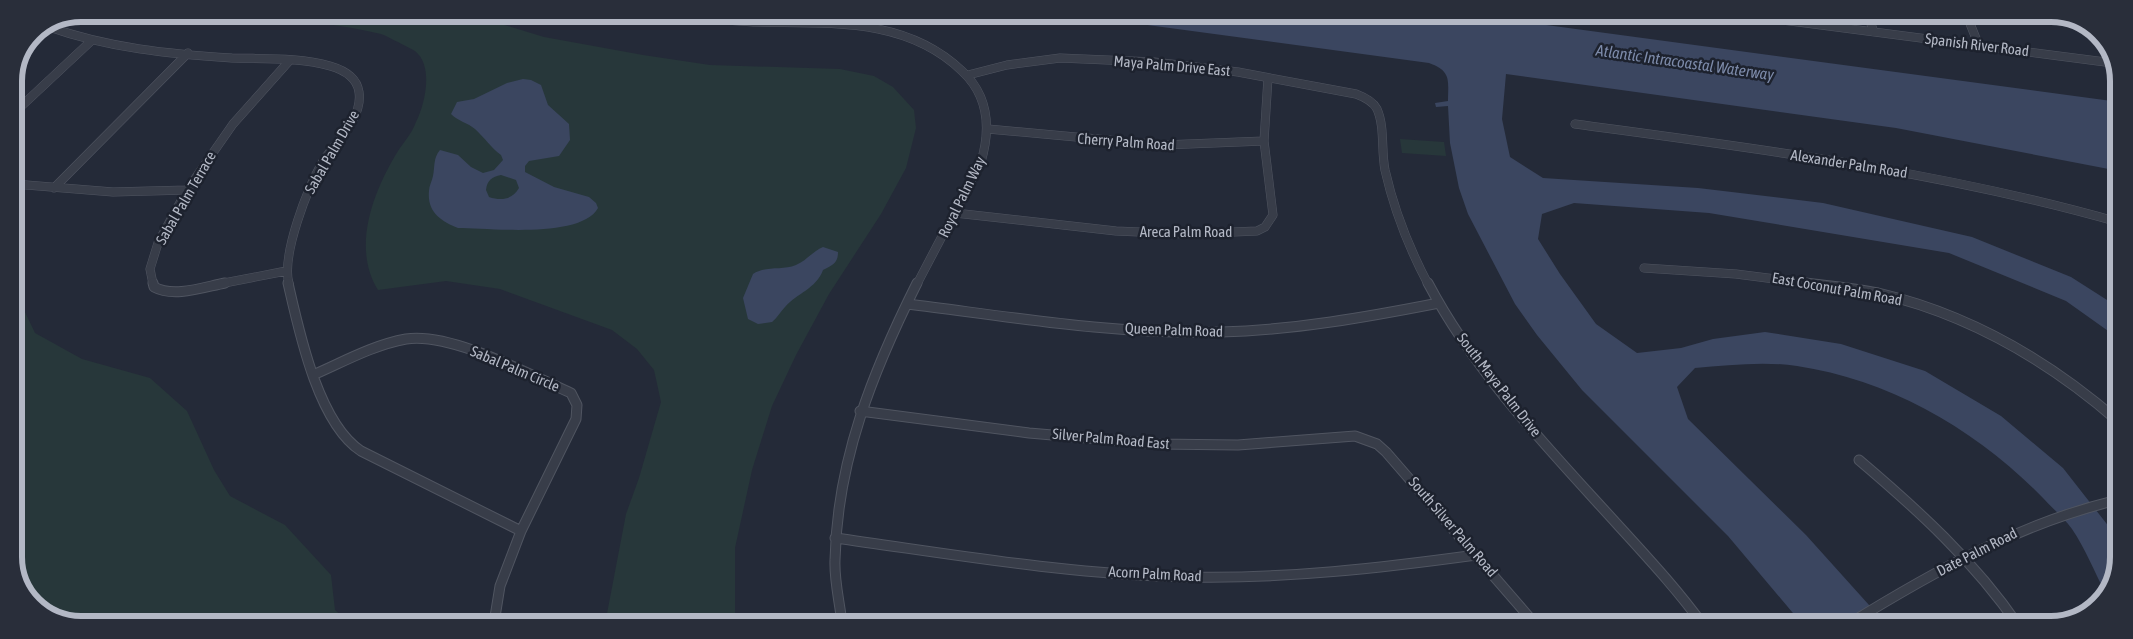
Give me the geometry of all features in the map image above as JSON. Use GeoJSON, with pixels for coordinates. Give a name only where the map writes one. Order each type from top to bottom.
{"type":"FeatureCollection","features":[{"type":"Feature","properties":{"kind":"street","name":"Royal Palm Way"},"geometry":{"type":"LineString","coordinates":[[809,23],[879,27],[909,36],[936,48],[953,60],[968,75],[981,94],[985,106],[988,130],[981,162],[885,349],[860,411],[846,462],[835,538],[835,576],[841,616]]}},
{"type":"Feature","properties":{"kind":"street","name":"Spanish River Road"},"geometry":{"type":"LineString","coordinates":[[1813,23],[2107,62]]}},
{"type":"Feature","properties":{"kind":"street"},"geometry":{"type":"LineString","coordinates":[[1871,23],[1874,32]]}},
{"type":"Feature","properties":{"kind":"street"},"geometry":{"type":"LineString","coordinates":[[1970,23],[1979,46]]}},
{"type":"Feature","properties":{"kind":"street","name":"Sabal Palm Drive"},"geometry":{"type":"LineString","coordinates":[[55,29],[90,42],[188,53],[323,64],[341,69],[356,82],[360,96],[354,117],[325,158],[306,195],[298,218],[286,271],[295,327],[336,429],[354,448],[521,532]]}},
{"type":"Feature","properties":{"kind":"street"},"geometry":{"type":"LineString","coordinates":[[23,105],[90,42]]}},
{"type":"Feature","properties":{"kind":"street"},"geometry":{"type":"LineString","coordinates":[[54,188],[188,53]]}},
{"type":"Feature","properties":{"kind":"street","name":"Maya Palm Drive East"},"geometry":{"type":"LineString","coordinates":[[968,75],[1007,65],[1069,58],[1196,66],[1356,94],[1373,103]]}},
{"type":"Feature","properties":{"kind":"street","name":"Sabal Palm Terrace"},"geometry":{"type":"LineString","coordinates":[[286,271],[182,291],[163,292],[154,287],[150,269],[158,243],[187,190],[222,138],[290,60]]}},
{"type":"Feature","properties":{"kind":"street","name":"Areca Palm Road"},"geometry":{"type":"LineString","coordinates":[[955,213],[1151,233],[1221,234],[1257,231],[1271,222],[1273,215],[1264,141],[1268,78]]}},
{"type":"Feature","properties":{"kind":"street","name":"South Maya Palm Drive"},"geometry":{"type":"LineString","coordinates":[[1373,103],[1379,113],[1385,169],[1400,222],[1418,264],[1439,303],[1469,350],[1519,414],[1663,573],[1696,616]]}},
{"type":"Feature","properties":{"kind":"street","name":"Alexander Palm Road"},"geometry":{"type":"LineString","coordinates":[[1575,124],[1882,168],[1992,190],[2110,220]]}},
{"type":"Feature","properties":{"kind":"street","name":"Cherry Palm Road"},"geometry":{"type":"LineString","coordinates":[[988,130],[1163,145],[1264,141]]}},
{"type":"Feature","properties":{"kind":"street"},"geometry":{"type":"LineString","coordinates":[[23,185],[113,192],[187,190]]}},
{"type":"Feature","properties":{"kind":"street","name":"East Coconut Palm Road"},"geometry":{"type":"LineString","coordinates":[[1644,268],[1749,274],[1882,294],[1916,304],[1995,337],[2046,364],[2065,377],[2110,414]]}},
{"type":"Feature","properties":{"kind":"street","name":"Queen Palm Road"},"geometry":{"type":"LineString","coordinates":[[908,304],[1107,328],[1205,332],[1302,326],[1439,303]]}},
{"type":"Feature","properties":{"kind":"street","name":"Sabal Palm Circle"},"geometry":{"type":"LineString","coordinates":[[314,374],[384,344],[407,339],[429,338],[457,344],[571,393],[576,400],[578,409],[576,419],[521,532]]}},
{"type":"Feature","properties":{"kind":"street","name":"Silver Palm Road East"},"geometry":{"type":"LineString","coordinates":[[860,411],[1079,438],[1151,444],[1248,444],[1343,437],[1363,438]]}},
{"type":"Feature","properties":{"kind":"street","name":"South Silver Palm Road"},"geometry":{"type":"LineString","coordinates":[[1363,438],[1377,444],[1386,452],[1528,616]]}},
{"type":"Feature","properties":{"kind":"street"},"geometry":{"type":"LineString","coordinates":[[1859,460],[1908,501],[1965,557],[1997,595],[2012,616]]}},
{"type":"Feature","properties":{"kind":"street","name":"Date Palm Road"},"geometry":{"type":"LineString","coordinates":[[1861,616],[2000,538],[2047,520],[2110,501]]}},
{"type":"Feature","properties":{"kind":"street"},"geometry":{"type":"LineString","coordinates":[[495,616],[500,586],[521,532]]}},
{"type":"Feature","properties":{"kind":"street","name":"Acorn Palm Road"},"geometry":{"type":"LineString","coordinates":[[835,538],[1074,569],[1187,577],[1300,575],[1355,571],[1476,555]]}},
{"type":"Feature","properties":{"kind":"shaded area"},"geometry":{"type":"Polygon","coordinates":[[[311,23],[498,23],[544,37],[710,65],[840,69],[874,76],[893,87],[914,110],[916,128],[906,168],[881,214],[829,294],[796,355],[772,406],[752,470],[735,548],[735,616],[607,616],[626,514],[639,478],[661,402],[654,370],[637,349],[612,330],[500,289],[446,281],[378,290],[370,273],[366,256],[366,237],[369,219],[374,201],[389,166],[412,130],[419,114],[425,96],[426,75],[421,58],[415,51],[381,34],[311,23]]]}},
{"type":"Feature","properties":{"kind":"shaded area"},"geometry":{"type":"Polygon","coordinates":[[[1400,139],[1444,142],[1446,156],[1402,153],[1400,139]]]}},
{"type":"Feature","properties":{"kind":"shaded area"},"geometry":{"type":"Polygon","coordinates":[[[23,308],[35,333],[82,359],[150,378],[187,411],[214,470],[230,496],[285,525],[331,575],[335,610],[342,616],[74,616],[59,612],[43,602],[30,587],[23,561],[23,308]]]}},
{"type":"Feature","properties":{"kind":"water","name":"Atlantic Intracoastal Waterway"},"geometry":{"type":"Polygon","coordinates":[[[1132,23],[1531,23],[2110,101],[2110,169],[1896,128],[1506,74],[1502,119],[1510,157],[1543,178],[1698,188],[1823,203],[1972,237],[2071,277],[2110,302],[2110,332],[2066,301],[1949,253],[1709,213],[1574,203],[1542,214],[1538,239],[1560,274],[1596,324],[1637,353],[1681,348],[1713,339],[1765,332],[1841,344],[1925,371],[2001,416],[2063,468],[2110,528],[2110,565],[2102,586],[2077,536],[2062,517],[2018,474],[1990,451],[1961,430],[1931,412],[1899,396],[1866,383],[1832,373],[1797,366],[1759,364],[1695,368],[1677,387],[1688,419],[1806,535],[1879,616],[1795,616],[1728,536],[1582,390],[1537,335],[1515,304],[1468,214],[1459,188],[1450,143],[1448,106],[1436,107],[1435,103],[1448,101],[1447,77],[1442,70],[1429,63],[1132,23]]]}},
{"type":"Feature","properties":{"kind":"water"},"geometry":{"type":"Polygon","coordinates":[[[523,79],[531,80],[541,85],[548,105],[569,124],[570,140],[559,156],[529,161],[525,166],[525,172],[554,187],[589,197],[596,203],[598,208],[588,218],[573,224],[533,230],[458,228],[436,215],[430,205],[429,189],[435,159],[440,150],[458,155],[471,167],[483,173],[494,170],[503,160],[501,155],[475,129],[451,114],[457,102],[474,99],[507,83],[523,79]],[[501,175],[493,178],[489,181],[486,190],[489,197],[502,199],[510,197],[519,188],[516,180],[501,175]]]}},
{"type":"Feature","properties":{"kind":"water"},"geometry":{"type":"Polygon","coordinates":[[[823,247],[838,252],[838,256],[834,264],[823,270],[816,282],[790,302],[772,322],[758,324],[748,319],[743,298],[753,274],[758,271],[791,267],[823,247]]]}}]}
